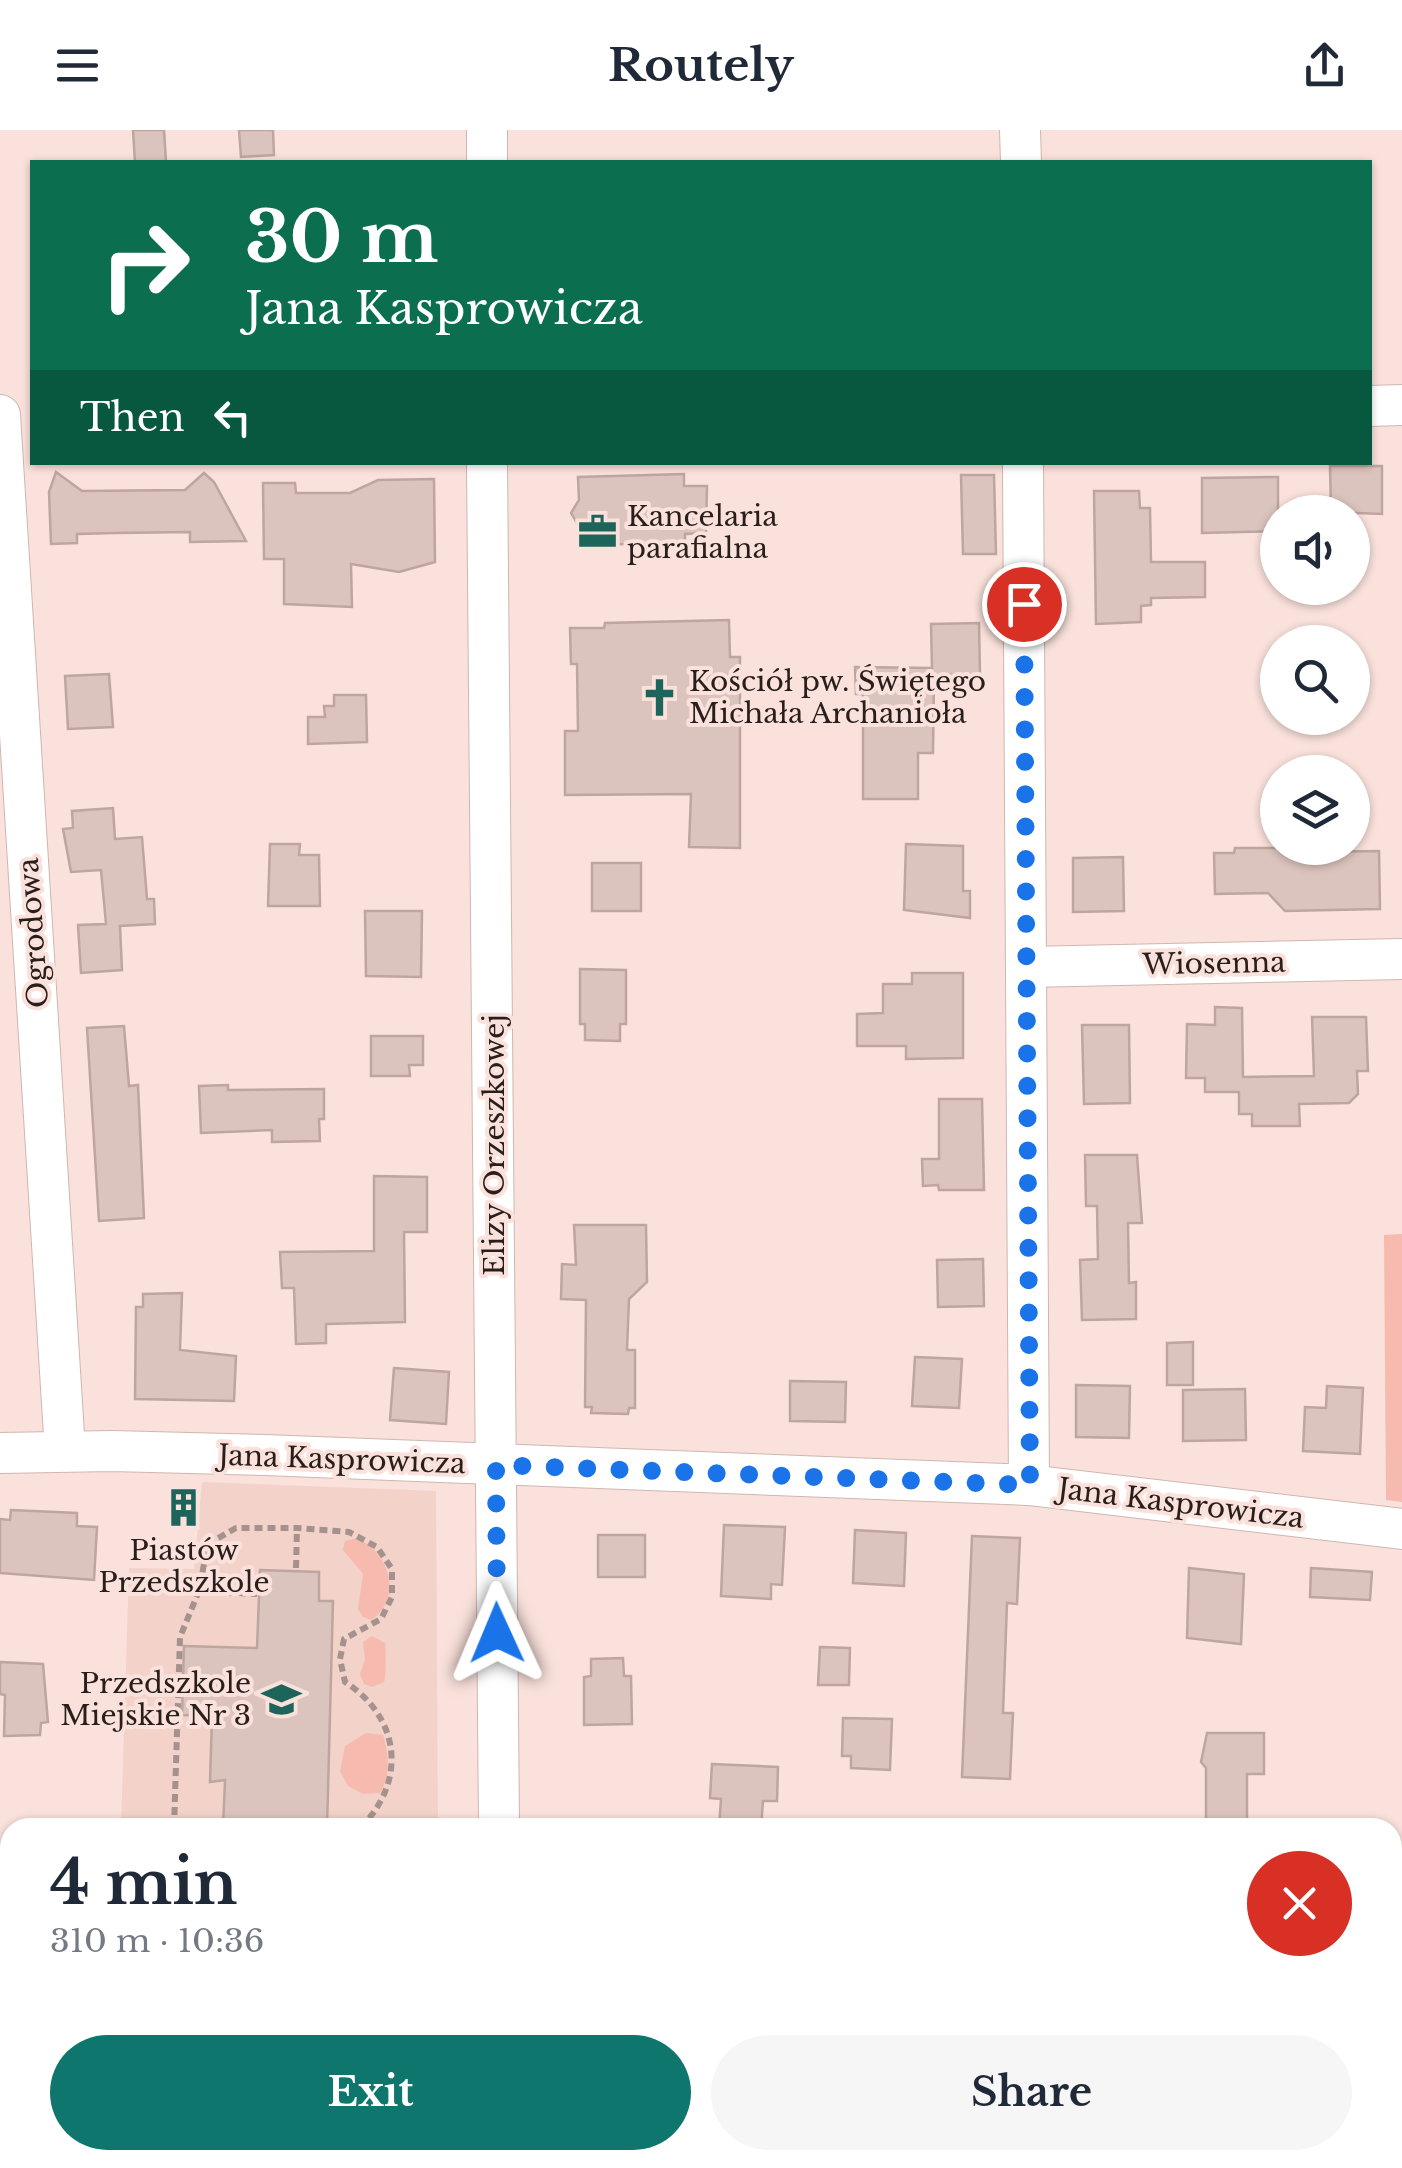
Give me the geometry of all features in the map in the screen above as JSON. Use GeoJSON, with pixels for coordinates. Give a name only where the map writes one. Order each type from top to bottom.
{"type":"FeatureCollection","features":[{"type":"Feature","properties":{"kind":"street"},"geometry":{"type":"LineString","coordinates":[[486,130],[487,160]]}},
{"type":"Feature","properties":{"kind":"street"},"geometry":{"type":"LineString","coordinates":[[1020,130],[1020,160]]}},
{"type":"Feature","properties":{"kind":"street"},"geometry":{"type":"LineString","coordinates":[[1372,406],[1402,405]]}},
{"type":"Feature","properties":{"kind":"street","name":"Ogrodowa"},"geometry":{"type":"LineString","coordinates":[[0,415],[65,1451]]}},
{"type":"Feature","properties":{"kind":"street"},"geometry":{"type":"LineString","coordinates":[[0,430],[30,430]]}},
{"type":"Feature","properties":{"kind":"street","name":"Elizy Orzeszkowej"},"geometry":{"type":"LineString","coordinates":[[488,465],[499,1818]]}},
{"type":"Feature","properties":{"kind":"street"},"geometry":{"type":"LineString","coordinates":[[1024,465],[1030,1485]]}},
{"type":"Feature","properties":{"kind":"street","name":"Wiosenna"},"geometry":{"type":"LineString","coordinates":[[1026,968],[1402,960]]}},
{"type":"Feature","properties":{"kind":"street","name":"Jana Kasprowicza"},"geometry":{"type":"LineString","coordinates":[[0,1453],[65,1451],[1030,1485],[1402,1530]]}},
{"type":"Feature","properties":{"kind":"path"},"geometry":{"type":"LineString","coordinates":[[174,1818],[180,1637],[199,1592],[206,1552],[215,1540],[236,1528],[296,1528],[349,1532],[366,1539],[387,1557],[392,1569],[394,1582],[388,1610],[381,1619],[344,1639],[340,1659],[345,1682],[377,1707],[392,1756],[392,1770],[380,1804],[368,1818]]}},
{"type":"Feature","properties":{"kind":"path"},"geometry":{"type":"LineString","coordinates":[[296,1528],[296,1568]]}},
{"type":"Feature","properties":{"kind":"path"},"geometry":{"type":"LineString","coordinates":[[199,1592],[257,1594]]}},
{"type":"Feature","properties":{"kind":"shaded area"},"geometry":{"type":"Polygon","coordinates":[[[1402,1234],[1402,1502],[1386,1500],[1384,1235],[1402,1234]]]}},
{"type":"Feature","properties":{"kind":"shaded area","name":"Przedszkole Miejskie Nr 3"},"geometry":{"type":"Polygon","coordinates":[[[202,1482],[436,1491],[438,1818],[121,1818],[129,1568],[194,1569],[202,1482]]]}},
{"type":"Feature","properties":{"kind":"shaded area"},"geometry":{"type":"Polygon","coordinates":[[[357,1538],[377,1554],[388,1576],[388,1599],[372,1620],[363,1617],[358,1609],[363,1574],[343,1550],[345,1541],[357,1538]]]}},
{"type":"Feature","properties":{"kind":"shaded area"},"geometry":{"type":"Polygon","coordinates":[[[372,1636],[385,1643],[386,1657],[384,1682],[372,1687],[364,1684],[360,1674],[365,1660],[363,1642],[372,1636]]]}},
{"type":"Feature","properties":{"kind":"shaded area"},"geometry":{"type":"Polygon","coordinates":[[[366,1733],[383,1735],[385,1742],[387,1772],[380,1793],[363,1794],[348,1786],[340,1771],[345,1746],[366,1733]]]}},
{"type":"Feature","properties":{"kind":"building"},"geometry":{"type":"Polygon","coordinates":[[[133,130],[164,130],[166,160],[135,160],[133,130]]]}},
{"type":"Feature","properties":{"kind":"building"},"geometry":{"type":"Polygon","coordinates":[[[239,130],[273,130],[274,155],[241,157],[239,130]]]}},
{"type":"Feature","properties":{"kind":"building"},"geometry":{"type":"Polygon","coordinates":[[[1330,466],[1382,466],[1382,514],[1370,514],[1370,495],[1331,495],[1330,466]]]}},
{"type":"Feature","properties":{"kind":"building"},"geometry":{"type":"Polygon","coordinates":[[[56,472],[82,491],[185,490],[204,473],[214,482],[246,541],[190,542],[190,532],[115,533],[77,534],[77,543],[51,544],[49,492],[56,472]]]}},
{"type":"Feature","properties":{"kind":"building"},"geometry":{"type":"Polygon","coordinates":[[[684,474],[684,486],[707,486],[706,533],[685,534],[685,543],[580,545],[580,528],[571,513],[579,500],[578,477],[684,474]]]}},
{"type":"Feature","properties":{"kind":"building"},"geometry":{"type":"Polygon","coordinates":[[[961,475],[994,475],[996,554],[963,554],[961,475]]]}},
{"type":"Feature","properties":{"kind":"building"},"geometry":{"type":"Polygon","coordinates":[[[1278,477],[1278,495],[1260,495],[1260,531],[1202,533],[1202,478],[1278,477]]]}},
{"type":"Feature","properties":{"kind":"building"},"geometry":{"type":"Polygon","coordinates":[[[434,479],[435,562],[399,572],[351,564],[352,607],[284,604],[284,559],[264,559],[263,483],[295,483],[296,493],[350,493],[378,480],[434,479]]]}},
{"type":"Feature","properties":{"kind":"building"},"geometry":{"type":"Polygon","coordinates":[[[1094,491],[1139,491],[1140,508],[1150,508],[1151,562],[1205,562],[1205,597],[1151,598],[1151,605],[1141,606],[1141,622],[1096,624],[1094,491]]]}},
{"type":"Feature","properties":{"kind":"building","name":"Kościół pw. Świętego Michała Archanioła"},"geometry":{"type":"Polygon","coordinates":[[[729,620],[730,657],[740,657],[740,848],[689,847],[691,794],[565,795],[565,731],[578,731],[577,664],[571,664],[570,628],[604,628],[605,623],[729,620]]]}},
{"type":"Feature","properties":{"kind":"building"},"geometry":{"type":"Polygon","coordinates":[[[979,623],[980,674],[934,675],[933,753],[918,753],[918,799],[863,799],[863,694],[856,694],[855,667],[932,668],[931,624],[979,623]]]}},
{"type":"Feature","properties":{"kind":"building"},"geometry":{"type":"Polygon","coordinates":[[[109,674],[113,727],[68,729],[65,676],[109,674]]]}},
{"type":"Feature","properties":{"kind":"building"},"geometry":{"type":"Polygon","coordinates":[[[334,695],[366,695],[367,742],[308,744],[308,717],[325,717],[324,706],[334,706],[334,695]]]}},
{"type":"Feature","properties":{"kind":"building"},"geometry":{"type":"Polygon","coordinates":[[[113,808],[115,839],[142,837],[147,899],[154,899],[155,924],[120,926],[122,970],[81,973],[78,925],[106,924],[101,870],[71,872],[63,829],[73,828],[72,811],[113,808]]]}},
{"type":"Feature","properties":{"kind":"building"},"geometry":{"type":"Polygon","coordinates":[[[270,844],[300,844],[299,855],[319,855],[320,906],[268,906],[270,844]]]}},
{"type":"Feature","properties":{"kind":"building"},"geometry":{"type":"Polygon","coordinates":[[[906,844],[963,846],[963,891],[970,891],[970,918],[904,910],[906,844]]]}},
{"type":"Feature","properties":{"kind":"building"},"geometry":{"type":"Polygon","coordinates":[[[1235,848],[1260,848],[1260,865],[1370,865],[1370,851],[1379,851],[1380,909],[1285,911],[1268,893],[1215,894],[1214,853],[1234,853],[1235,848]]]}},
{"type":"Feature","properties":{"kind":"building"},"geometry":{"type":"Polygon","coordinates":[[[1123,857],[1124,911],[1073,912],[1073,858],[1123,857]]]}},
{"type":"Feature","properties":{"kind":"building"},"geometry":{"type":"Polygon","coordinates":[[[592,863],[641,863],[641,911],[592,911],[592,863]]]}},
{"type":"Feature","properties":{"kind":"building"},"geometry":{"type":"Polygon","coordinates":[[[365,911],[422,911],[421,977],[366,976],[365,911]]]}},
{"type":"Feature","properties":{"kind":"building"},"geometry":{"type":"Polygon","coordinates":[[[580,969],[626,970],[626,1024],[620,1024],[620,1041],[585,1040],[585,1024],[580,1024],[580,969]]]}},
{"type":"Feature","properties":{"kind":"building"},"geometry":{"type":"Polygon","coordinates":[[[912,973],[963,973],[963,1058],[906,1059],[906,1046],[857,1046],[857,1014],[883,1013],[883,984],[912,984],[912,973]]]}},
{"type":"Feature","properties":{"kind":"building"},"geometry":{"type":"Polygon","coordinates":[[[1215,1007],[1242,1008],[1243,1077],[1314,1076],[1312,1017],[1366,1017],[1368,1071],[1357,1071],[1358,1094],[1349,1103],[1299,1104],[1300,1126],[1252,1126],[1252,1114],[1239,1114],[1239,1092],[1205,1092],[1205,1078],[1186,1078],[1187,1024],[1215,1025],[1215,1007]]]}},
{"type":"Feature","properties":{"kind":"building"},"geometry":{"type":"Polygon","coordinates":[[[1082,1025],[1129,1025],[1130,1103],[1084,1104],[1082,1025]]]}},
{"type":"Feature","properties":{"kind":"building"},"geometry":{"type":"Polygon","coordinates":[[[124,1026],[129,1086],[138,1085],[144,1218],[99,1221],[87,1028],[124,1026]]]}},
{"type":"Feature","properties":{"kind":"building"},"geometry":{"type":"Polygon","coordinates":[[[371,1036],[423,1036],[423,1065],[409,1065],[410,1076],[371,1076],[371,1036]]]}},
{"type":"Feature","properties":{"kind":"building"},"geometry":{"type":"Polygon","coordinates":[[[228,1085],[228,1090],[324,1089],[320,1141],[272,1142],[272,1130],[201,1133],[199,1086],[228,1085]]]}},
{"type":"Feature","properties":{"kind":"building"},"geometry":{"type":"Polygon","coordinates":[[[939,1099],[982,1099],[984,1190],[923,1186],[922,1159],[939,1159],[939,1099]]]}},
{"type":"Feature","properties":{"kind":"building"},"geometry":{"type":"Polygon","coordinates":[[[1085,1155],[1137,1155],[1142,1223],[1128,1223],[1129,1283],[1136,1282],[1136,1319],[1082,1320],[1080,1260],[1098,1259],[1097,1206],[1086,1206],[1085,1155]]]}},
{"type":"Feature","properties":{"kind":"building"},"geometry":{"type":"Polygon","coordinates":[[[374,1176],[427,1177],[427,1232],[404,1232],[405,1322],[326,1324],[326,1343],[296,1344],[294,1288],[282,1288],[280,1252],[374,1251],[374,1176]]]}},
{"type":"Feature","properties":{"kind":"building"},"geometry":{"type":"Polygon","coordinates":[[[574,1225],[646,1225],[647,1282],[629,1299],[627,1350],[635,1350],[635,1408],[629,1408],[628,1414],[591,1413],[592,1407],[585,1407],[586,1300],[561,1299],[562,1264],[576,1265],[574,1225]]]}},
{"type":"Feature","properties":{"kind":"building"},"geometry":{"type":"Polygon","coordinates":[[[983,1259],[984,1306],[938,1307],[937,1260],[983,1259]]]}},
{"type":"Feature","properties":{"kind":"building"},"geometry":{"type":"Polygon","coordinates":[[[182,1293],[180,1350],[236,1356],[234,1401],[135,1399],[136,1307],[143,1307],[143,1294],[182,1293]]]}},
{"type":"Feature","properties":{"kind":"building"},"geometry":{"type":"Polygon","coordinates":[[[1193,1342],[1193,1385],[1167,1385],[1167,1343],[1193,1342]]]}},
{"type":"Feature","properties":{"kind":"building"},"geometry":{"type":"Polygon","coordinates":[[[915,1357],[962,1359],[959,1408],[912,1406],[915,1357]]]}},
{"type":"Feature","properties":{"kind":"building"},"geometry":{"type":"Polygon","coordinates":[[[394,1368],[449,1372],[446,1424],[390,1420],[394,1368]]]}},
{"type":"Feature","properties":{"kind":"building"},"geometry":{"type":"Polygon","coordinates":[[[790,1381],[846,1382],[845,1422],[790,1421],[790,1381]]]}},
{"type":"Feature","properties":{"kind":"building"},"geometry":{"type":"Polygon","coordinates":[[[1076,1385],[1130,1386],[1129,1438],[1076,1437],[1076,1385]]]}},
{"type":"Feature","properties":{"kind":"building"},"geometry":{"type":"Polygon","coordinates":[[[1327,1386],[1363,1388],[1360,1454],[1303,1451],[1305,1407],[1326,1408],[1327,1386]]]}},
{"type":"Feature","properties":{"kind":"building"},"geometry":{"type":"Polygon","coordinates":[[[1245,1389],[1246,1440],[1183,1441],[1183,1390],[1245,1389]]]}},
{"type":"Feature","properties":{"kind":"building"},"geometry":{"type":"Polygon","coordinates":[[[11,1510],[77,1513],[77,1526],[97,1527],[94,1580],[0,1573],[0,1519],[10,1520],[11,1510]]]}},
{"type":"Feature","properties":{"kind":"building"},"geometry":{"type":"Polygon","coordinates":[[[724,1525],[785,1527],[782,1585],[771,1584],[771,1599],[721,1596],[724,1525]]]}},
{"type":"Feature","properties":{"kind":"building"},"geometry":{"type":"Polygon","coordinates":[[[855,1530],[906,1533],[904,1586],[853,1583],[855,1530]]]}},
{"type":"Feature","properties":{"kind":"building"},"geometry":{"type":"Polygon","coordinates":[[[598,1535],[645,1535],[645,1577],[598,1577],[598,1535]]]}},
{"type":"Feature","properties":{"kind":"building"},"geometry":{"type":"Polygon","coordinates":[[[972,1536],[1020,1538],[1017,1604],[1007,1603],[1003,1713],[1013,1713],[1010,1779],[962,1777],[972,1536]]]}},
{"type":"Feature","properties":{"kind":"building"},"geometry":{"type":"Polygon","coordinates":[[[1189,1568],[1244,1574],[1241,1644],[1187,1638],[1189,1568]]]}},
{"type":"Feature","properties":{"kind":"building"},"geometry":{"type":"Polygon","coordinates":[[[1311,1568],[1372,1572],[1370,1600],[1310,1597],[1311,1568]]]}},
{"type":"Feature","properties":{"kind":"building"},"geometry":{"type":"Polygon","coordinates":[[[260,1570],[319,1572],[319,1601],[333,1601],[327,1818],[223,1818],[225,1780],[210,1782],[212,1716],[182,1715],[184,1646],[257,1648],[260,1570]]]}},
{"type":"Feature","properties":{"kind":"building"},"geometry":{"type":"Polygon","coordinates":[[[820,1647],[850,1648],[849,1685],[818,1685],[820,1647]]]}},
{"type":"Feature","properties":{"kind":"building"},"geometry":{"type":"Polygon","coordinates":[[[623,1658],[624,1676],[631,1676],[632,1724],[584,1725],[584,1677],[591,1676],[591,1659],[623,1658]]]}},
{"type":"Feature","properties":{"kind":"building"},"geometry":{"type":"Polygon","coordinates":[[[0,1662],[43,1664],[48,1722],[41,1723],[40,1735],[4,1736],[5,1695],[0,1694],[0,1662]]]}},
{"type":"Feature","properties":{"kind":"building"},"geometry":{"type":"Polygon","coordinates":[[[843,1718],[892,1719],[890,1770],[851,1768],[851,1756],[842,1756],[843,1718]]]}},
{"type":"Feature","properties":{"kind":"building"},"geometry":{"type":"Polygon","coordinates":[[[1207,1733],[1264,1733],[1264,1774],[1247,1774],[1247,1818],[1206,1818],[1206,1768],[1201,1762],[1207,1733]]]}},
{"type":"Feature","properties":{"kind":"building"},"geometry":{"type":"Polygon","coordinates":[[[712,1764],[778,1767],[777,1801],[763,1801],[762,1818],[720,1818],[721,1799],[710,1798],[712,1764]]]}},
{"type":"Feature","properties":{"kind":"place","name":"Kancelaria parafialna"},"geometry":{"type":"Point","coordinates":[597,532]}},
{"type":"Feature","properties":{"kind":"place","name":"Kościół pw. Świętego Michała Archanioła"},"geometry":{"type":"Point","coordinates":[659,697]}},
{"type":"Feature","properties":{"kind":"place","name":"Piastów Przedszkole"},"geometry":{"type":"Point","coordinates":[184,1508]}},
{"type":"Feature","properties":{"kind":"place","name":"Przedszkole Miejskie Nr 3"},"geometry":{"type":"Point","coordinates":[281,1699]}},
{"type":"Feature","properties":{"kind":"route"},"geometry":{"type":"LineString","coordinates":[[497,1633],[496,1465],[1030,1485],[1024,604]]}}]}
